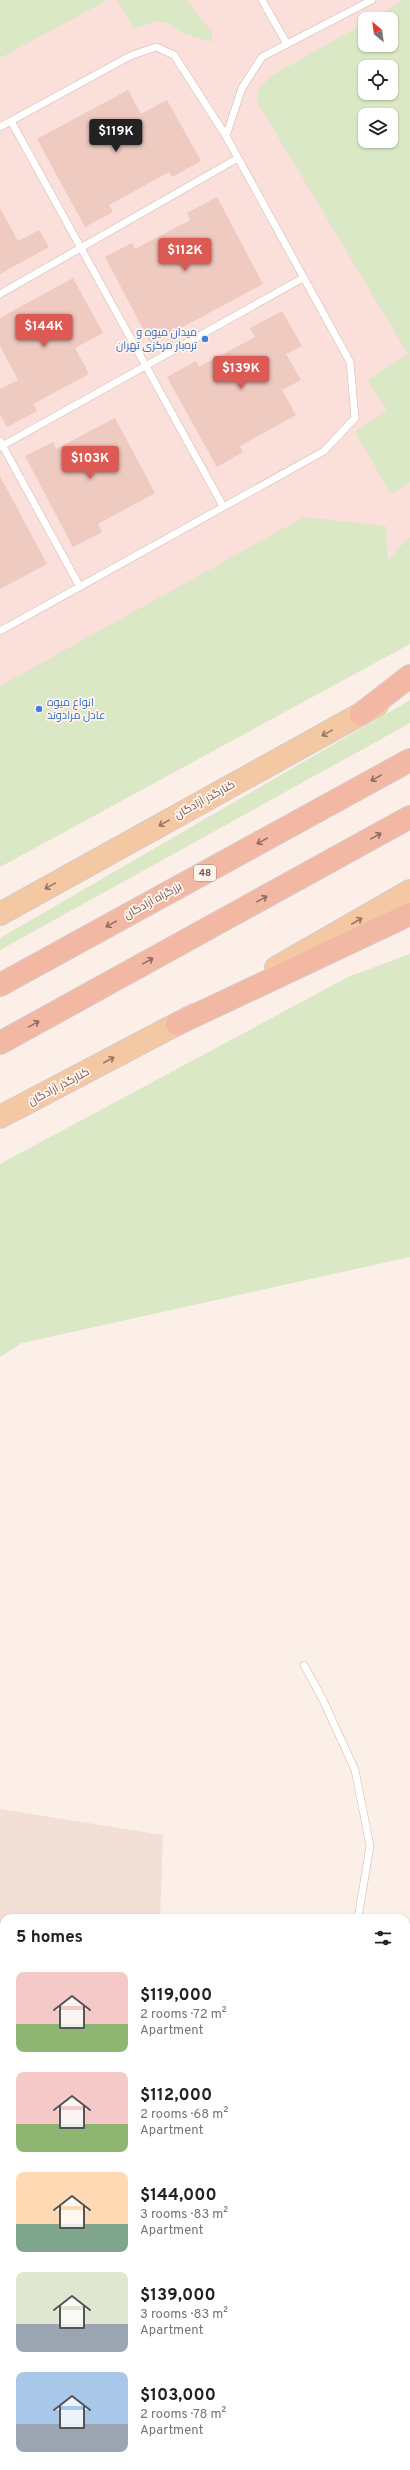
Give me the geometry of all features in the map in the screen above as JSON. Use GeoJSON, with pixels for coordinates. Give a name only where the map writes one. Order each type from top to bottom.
{"type":"FeatureCollection","features":[{"type":"Feature","properties":{"kind":"highway"},"geometry":{"type":"LineString","coordinates":[[360,714],[410,676]]}},
{"type":"Feature","properties":{"kind":"highway","name":"بزرگراه آزادگان"},"geometry":{"type":"LineString","coordinates":[[0,985],[410,760]]}},
{"type":"Feature","properties":{"kind":"highway"},"geometry":{"type":"LineString","coordinates":[[0,1043],[410,817]]}},
{"type":"Feature","properties":{"kind":"highway"},"geometry":{"type":"LineString","coordinates":[[177,1024],[410,914]]}},
{"type":"Feature","properties":{"kind":"main road","name":"کنارگذر آزادگان"},"geometry":{"type":"LineString","coordinates":[[0,914],[410,687]]}},
{"type":"Feature","properties":{"kind":"main road","name":"کنارگذر آزادگان"},"geometry":{"type":"LineString","coordinates":[[0,1117],[177,1024],[410,891]]}},
{"type":"Feature","properties":{"kind":"lane"},"geometry":{"type":"LineString","coordinates":[[262,0],[287,44]]}},
{"type":"Feature","properties":{"kind":"lane"},"geometry":{"type":"LineString","coordinates":[[226,136],[242,88],[262,57],[372,0]]}},
{"type":"Feature","properties":{"kind":"lane"},"geometry":{"type":"LineString","coordinates":[[0,127],[130,56],[156,47],[174,55],[226,136],[350,362],[355,418],[324,451],[223,506],[80,588],[0,631]]}},
{"type":"Feature","properties":{"kind":"lane"},"geometry":{"type":"LineString","coordinates":[[12,121],[223,506]]}},
{"type":"Feature","properties":{"kind":"lane"},"geometry":{"type":"LineString","coordinates":[[0,294],[82,249],[238,158]]}},
{"type":"Feature","properties":{"kind":"lane"},"geometry":{"type":"LineString","coordinates":[[80,588],[1,444],[146,366],[303,278]]}},
{"type":"Feature","properties":{"kind":"lane"},"geometry":{"type":"LineString","coordinates":[[304,1665],[324,1700],[355,1770],[370,1846],[359,1914]]}},
{"type":"Feature","properties":{"kind":"shaded area","name":"میدان میوه و تره‌بار مرکزی تهران"},"geometry":{"type":"Polygon","coordinates":[[[0,0],[410,0],[410,536],[388,560],[0,753],[0,0]]]}},
{"type":"Feature","properties":{"kind":"shaded area"},"geometry":{"type":"Polygon","coordinates":[[[0,1809],[163,1835],[160,1914],[0,1914],[0,1809]]]}},
{"type":"Feature","properties":{"kind":"green space"},"geometry":{"type":"Polygon","coordinates":[[[0,0],[108,0],[0,58],[0,0]]]}},
{"type":"Feature","properties":{"kind":"green space"},"geometry":{"type":"Polygon","coordinates":[[[117,0],[186,0],[212,32],[212,42],[182,33],[170,24],[157,21],[134,29],[117,0]]]}},
{"type":"Feature","properties":{"kind":"green space"},"geometry":{"type":"Polygon","coordinates":[[[404,0],[410,0],[410,482],[391,494],[355,432],[387,411],[368,380],[408,354],[256,100],[260,87],[273,75],[358,27],[358,52],[398,52],[398,12],[383,12],[404,0]]]}},
{"type":"Feature","properties":{"kind":"green space"},"geometry":{"type":"Polygon","coordinates":[[[304,517],[386,526],[388,560],[410,536],[410,644],[0,867],[0,686],[304,517]]]}},
{"type":"Feature","properties":{"kind":"green space"},"geometry":{"type":"Polygon","coordinates":[[[410,700],[410,723],[0,950],[0,938],[410,700]]]}},
{"type":"Feature","properties":{"kind":"green space"},"geometry":{"type":"Polygon","coordinates":[[[410,954],[410,1257],[22,1343],[0,1357],[0,1164],[348,977],[410,954]]]}},
{"type":"Feature","properties":{"kind":"building"},"geometry":{"type":"Polygon","coordinates":[[[128,90],[141,114],[167,100],[201,161],[172,177],[169,172],[109,205],[113,212],[85,227],[37,139],[128,90]]]}},
{"type":"Feature","properties":{"kind":"building"},"geometry":{"type":"Polygon","coordinates":[[[217,197],[263,284],[151,344],[105,257],[132,243],[135,249],[190,220],[187,213],[217,197]]]}},
{"type":"Feature","properties":{"kind":"building"},"geometry":{"type":"Polygon","coordinates":[[[0,208],[18,241],[39,230],[49,247],[0,274],[0,208]]]}},
{"type":"Feature","properties":{"kind":"building"},"geometry":{"type":"Polygon","coordinates":[[[73,278],[103,333],[75,348],[89,374],[33,404],[37,411],[7,427],[0,414],[0,389],[18,380],[0,346],[0,318],[73,278]]]}},
{"type":"Feature","properties":{"kind":"building"},"geometry":{"type":"Polygon","coordinates":[[[282,311],[302,346],[286,354],[301,380],[282,390],[296,415],[240,446],[243,452],[217,467],[167,377],[196,361],[199,367],[255,337],[250,328],[282,311]]]}},
{"type":"Feature","properties":{"kind":"building"},"geometry":{"type":"Polygon","coordinates":[[[115,418],[155,493],[98,524],[102,532],[73,547],[25,456],[53,442],[56,449],[115,418]]]}},
{"type":"Feature","properties":{"kind":"building"},"geometry":{"type":"Polygon","coordinates":[[[0,476],[47,564],[0,589],[0,476]]]}},
{"type":"Feature","properties":{"kind":"place","name":"میدان میوه و تره‌بار مرکزی تهران"},"geometry":{"type":"Point","coordinates":[205,339]}},
{"type":"Feature","properties":{"kind":"place","name":"انواع میوه عادل مرادوند"},"geometry":{"type":"Point","coordinates":[39,709]}}]}
